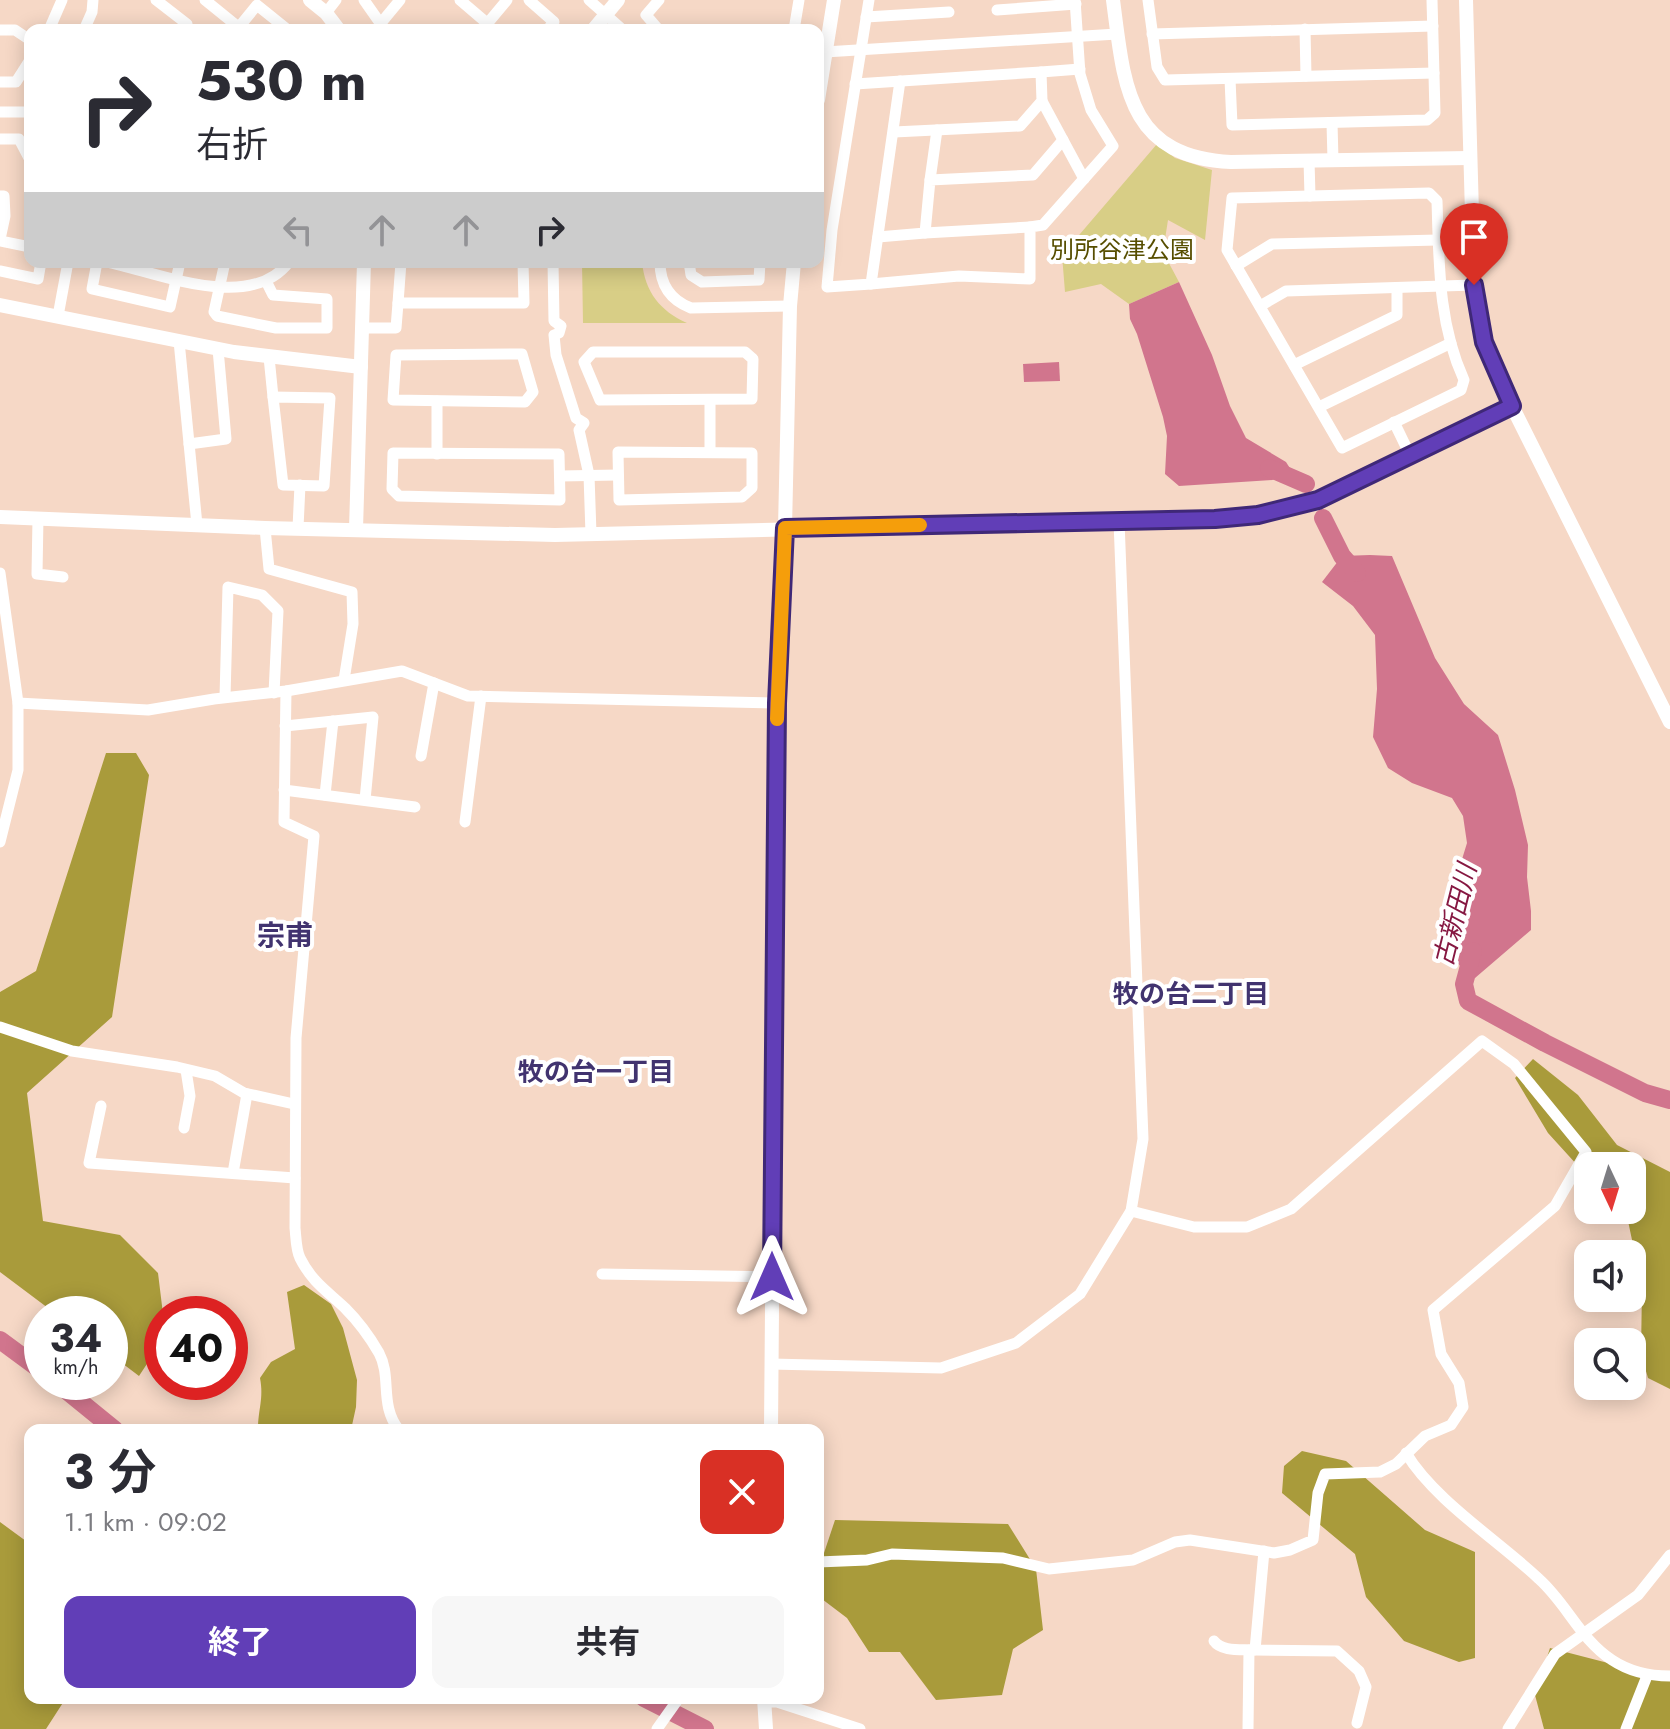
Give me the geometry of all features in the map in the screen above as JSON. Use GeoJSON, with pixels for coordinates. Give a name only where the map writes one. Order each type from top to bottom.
{"type":"FeatureCollection","features":[{"type":"Feature","properties":{"kind":"street"},"geometry":{"type":"LineString","coordinates":[[52,24],[62,0]]}},
{"type":"Feature","properties":{"kind":"street"},"geometry":{"type":"LineString","coordinates":[[87,24],[93,0]]}},
{"type":"Feature","properties":{"kind":"street"},"geometry":{"type":"LineString","coordinates":[[156,0],[187,24]]}},
{"type":"Feature","properties":{"kind":"street"},"geometry":{"type":"LineString","coordinates":[[206,0],[236,24]]}},
{"type":"Feature","properties":{"kind":"street"},"geometry":{"type":"LineString","coordinates":[[310,0],[334,24]]}},
{"type":"Feature","properties":{"kind":"street"},"geometry":{"type":"LineString","coordinates":[[326,13],[336,0]]}},
{"type":"Feature","properties":{"kind":"street"},"geometry":{"type":"LineString","coordinates":[[364,0],[382,24]]}},
{"type":"Feature","properties":{"kind":"street"},"geometry":{"type":"LineString","coordinates":[[384,24],[400,0]]}},
{"type":"Feature","properties":{"kind":"street"},"geometry":{"type":"LineString","coordinates":[[460,0],[482,24]]}},
{"type":"Feature","properties":{"kind":"street"},"geometry":{"type":"LineString","coordinates":[[487,24],[507,0]]}},
{"type":"Feature","properties":{"kind":"street"},"geometry":{"type":"LineString","coordinates":[[529,0],[554,22],[552,24]]}},
{"type":"Feature","properties":{"kind":"street"},"geometry":{"type":"LineString","coordinates":[[589,0],[617,24]]}},
{"type":"Feature","properties":{"kind":"street"},"geometry":{"type":"LineString","coordinates":[[598,24],[618,0]]}},
{"type":"Feature","properties":{"kind":"street"},"geometry":{"type":"LineString","coordinates":[[654,24],[646,15],[659,0]]}},
{"type":"Feature","properties":{"kind":"street"},"geometry":{"type":"LineString","coordinates":[[795,24],[799,0]]}},
{"type":"Feature","properties":{"kind":"street"},"geometry":{"type":"LineString","coordinates":[[824,59],[834,0]]}},
{"type":"Feature","properties":{"kind":"street"},"geometry":{"type":"LineString","coordinates":[[869,0],[832,230],[827,287],[959,276],[1030,279],[1030,227]]}},
{"type":"Feature","properties":{"kind":"street"},"geometry":{"type":"LineString","coordinates":[[1113,0],[1122,72],[1131,101],[1144,122],[1162,141],[1177,150],[1212,161],[1469,158]]}},
{"type":"Feature","properties":{"kind":"street"},"geometry":{"type":"LineString","coordinates":[[1148,0],[1157,67],[1165,80],[1434,73]]}},
{"type":"Feature","properties":{"kind":"street"},"geometry":{"type":"LineString","coordinates":[[1230,79],[1232,125],[1427,120],[1435,113],[1432,0]]}},
{"type":"Feature","properties":{"kind":"street"},"geometry":{"type":"LineString","coordinates":[[1466,0],[1474,285],[1484,342],[1512,406],[1670,722]]}},
{"type":"Feature","properties":{"kind":"street"},"geometry":{"type":"LineString","coordinates":[[878,237],[1043,225],[1113,146],[1091,110],[1080,69],[1076,2],[997,10]]}},
{"type":"Feature","properties":{"kind":"street"},"geometry":{"type":"LineString","coordinates":[[244,24],[257,5],[281,24]]}},
{"type":"Feature","properties":{"kind":"street"},"geometry":{"type":"LineString","coordinates":[[866,17],[949,12]]}},
{"type":"Feature","properties":{"kind":"street"},"geometry":{"type":"LineString","coordinates":[[1152,34],[1433,26]]}},
{"type":"Feature","properties":{"kind":"street"},"geometry":{"type":"LineString","coordinates":[[1305,29],[1306,76]]}},
{"type":"Feature","properties":{"kind":"street"},"geometry":{"type":"LineString","coordinates":[[0,30],[15,30],[24,36]]}},
{"type":"Feature","properties":{"kind":"street"},"geometry":{"type":"LineString","coordinates":[[825,52],[1117,34]]}},
{"type":"Feature","properties":{"kind":"street"},"geometry":{"type":"LineString","coordinates":[[0,82],[16,82],[24,69]]}},
{"type":"Feature","properties":{"kind":"street"},"geometry":{"type":"LineString","coordinates":[[855,84],[1080,69]]}},
{"type":"Feature","properties":{"kind":"street"},"geometry":{"type":"LineString","coordinates":[[1041,72],[1042,101],[1084,179]]}},
{"type":"Feature","properties":{"kind":"street"},"geometry":{"type":"LineString","coordinates":[[871,284],[900,81]]}},
{"type":"Feature","properties":{"kind":"street"},"geometry":{"type":"LineString","coordinates":[[894,132],[1020,126],[1042,101]]}},
{"type":"Feature","properties":{"kind":"street"},"geometry":{"type":"LineString","coordinates":[[0,112],[24,112]]}},
{"type":"Feature","properties":{"kind":"street"},"geometry":{"type":"LineString","coordinates":[[1332,123],[1333,160]]}},
{"type":"Feature","properties":{"kind":"street"},"geometry":{"type":"LineString","coordinates":[[925,233],[937,130]]}},
{"type":"Feature","properties":{"kind":"street"},"geometry":{"type":"LineString","coordinates":[[0,139],[19,139],[24,149]]}},
{"type":"Feature","properties":{"kind":"street"},"geometry":{"type":"LineString","coordinates":[[930,180],[1033,175],[1063,140]]}},
{"type":"Feature","properties":{"kind":"street"},"geometry":{"type":"LineString","coordinates":[[1309,160],[1310,196]]}},
{"type":"Feature","properties":{"kind":"street"},"geometry":{"type":"LineString","coordinates":[[1429,193],[1437,201],[1440,286],[1445,321],[1464,380],[1461,390],[1342,448],[1227,250],[1232,198],[1310,196],[1429,193]]}},
{"type":"Feature","properties":{"kind":"street"},"geometry":{"type":"LineString","coordinates":[[0,196],[4,196],[5,216],[0,240],[24,246]]}},
{"type":"Feature","properties":{"kind":"street"},"geometry":{"type":"LineString","coordinates":[[1236,266],[1272,244],[1438,240]]}},
{"type":"Feature","properties":{"kind":"street"},"geometry":{"type":"LineString","coordinates":[[0,271],[38,279],[40,268]]}},
{"type":"Feature","properties":{"kind":"street"},"geometry":{"type":"LineString","coordinates":[[58,316],[67,268]]}},
{"type":"Feature","properties":{"kind":"street"},"geometry":{"type":"LineString","coordinates":[[96,268],[92,289],[170,307],[179,268]]}},
{"type":"Feature","properties":{"kind":"street"},"geometry":{"type":"LineString","coordinates":[[144,268],[219,288],[243,288],[266,281],[284,268]]}},
{"type":"Feature","properties":{"kind":"street"},"geometry":{"type":"LineString","coordinates":[[224,268],[214,312],[217,316],[276,328],[327,328],[327,299],[273,295],[266,281]]}},
{"type":"Feature","properties":{"kind":"street"},"geometry":{"type":"LineString","coordinates":[[356,529],[364,268]]}},
{"type":"Feature","properties":{"kind":"street"},"geometry":{"type":"LineString","coordinates":[[362,328],[396,328],[401,268]]}},
{"type":"Feature","properties":{"kind":"street"},"geometry":{"type":"LineString","coordinates":[[398,303],[524,303],[523,268]]}},
{"type":"Feature","properties":{"kind":"street"},"geometry":{"type":"LineString","coordinates":[[553,268],[554,321],[548,323],[547,328],[554,335],[556,355],[578,424],[589,475],[591,534]]}},
{"type":"Feature","properties":{"kind":"street"},"geometry":{"type":"LineString","coordinates":[[661,268],[666,289],[679,303],[691,308],[790,306]]}},
{"type":"Feature","properties":{"kind":"street"},"geometry":{"type":"LineString","coordinates":[[690,268],[691,275],[702,282],[759,280],[760,268]]}},
{"type":"Feature","properties":{"kind":"street"},"geometry":{"type":"LineString","coordinates":[[771,1424],[777,703],[793,268]]}},
{"type":"Feature","properties":{"kind":"street"},"geometry":{"type":"LineString","coordinates":[[1260,306],[1286,291],[1474,285]]}},
{"type":"Feature","properties":{"kind":"street"},"geometry":{"type":"LineString","coordinates":[[1294,365],[1397,315],[1397,288]]}},
{"type":"Feature","properties":{"kind":"street"},"geometry":{"type":"LineString","coordinates":[[0,305],[218,349],[361,367]]}},
{"type":"Feature","properties":{"kind":"street"},"geometry":{"type":"LineString","coordinates":[[179,341],[197,525]]}},
{"type":"Feature","properties":{"kind":"street"},"geometry":{"type":"LineString","coordinates":[[1319,407],[1451,343]]}},
{"type":"Feature","properties":{"kind":"street"},"geometry":{"type":"LineString","coordinates":[[189,444],[226,439],[218,349]]}},
{"type":"Feature","properties":{"kind":"street"},"geometry":{"type":"LineString","coordinates":[[593,352],[745,352],[753,359],[752,399],[710,400],[600,400],[584,362],[593,352]]}},
{"type":"Feature","properties":{"kind":"street"},"geometry":{"type":"LineString","coordinates":[[522,354],[533,392],[525,402],[437,401],[393,400],[396,355],[522,354]]}},
{"type":"Feature","properties":{"kind":"street"},"geometry":{"type":"LineString","coordinates":[[269,357],[273,397],[283,485],[324,486],[330,398],[273,397]]}},
{"type":"Feature","properties":{"kind":"street"},"geometry":{"type":"LineString","coordinates":[[710,400],[710,452]]}},
{"type":"Feature","properties":{"kind":"street"},"geometry":{"type":"LineString","coordinates":[[437,401],[437,454]]}},
{"type":"Feature","properties":{"kind":"street"},"geometry":{"type":"LineString","coordinates":[[0,517],[265,528],[591,534],[1258,515],[1318,500],[1512,406]]}},
{"type":"Feature","properties":{"kind":"street"},"geometry":{"type":"LineString","coordinates":[[1394,422],[1410,455]]}},
{"type":"Feature","properties":{"kind":"street"},"geometry":{"type":"LineString","coordinates":[[618,452],[710,452],[752,453],[752,488],[742,497],[619,500],[618,452]]}},
{"type":"Feature","properties":{"kind":"street"},"geometry":{"type":"LineString","coordinates":[[393,453],[559,454],[560,476],[560,500],[399,496],[392,489],[393,453]]}},
{"type":"Feature","properties":{"kind":"street"},"geometry":{"type":"LineString","coordinates":[[560,476],[618,475]]}},
{"type":"Feature","properties":{"kind":"street"},"geometry":{"type":"LineString","coordinates":[[298,528],[300,485]]}},
{"type":"Feature","properties":{"kind":"street"},"geometry":{"type":"LineString","coordinates":[[38,518],[37,574],[63,577]]}},
{"type":"Feature","properties":{"kind":"street"},"geometry":{"type":"LineString","coordinates":[[771,1364],[941,1368],[1016,1343],[1080,1294],[1131,1211],[1143,1139],[1119,521]]}},
{"type":"Feature","properties":{"kind":"street"},"geometry":{"type":"LineString","coordinates":[[265,528],[269,569],[352,592],[353,624],[344,680]]}},
{"type":"Feature","properties":{"kind":"street"},"geometry":{"type":"LineString","coordinates":[[0,573],[18,703],[18,770],[0,842]]}},
{"type":"Feature","properties":{"kind":"street"},"geometry":{"type":"LineString","coordinates":[[225,697],[228,587],[262,595],[278,611],[280,692],[285,726],[284,822],[314,836],[296,1038],[294,1104],[298,1255],[320,1288],[347,1309],[379,1354],[383,1365],[385,1399],[396,1424]]}},
{"type":"Feature","properties":{"kind":"street"},"geometry":{"type":"LineString","coordinates":[[18,703],[148,710],[402,671],[468,696],[777,703]]}},
{"type":"Feature","properties":{"kind":"street"},"geometry":{"type":"LineString","coordinates":[[421,756],[434,683]]}},
{"type":"Feature","properties":{"kind":"street"},"geometry":{"type":"LineString","coordinates":[[465,822],[481,696]]}},
{"type":"Feature","properties":{"kind":"street"},"geometry":{"type":"LineString","coordinates":[[285,726],[373,717],[365,800]]}},
{"type":"Feature","properties":{"kind":"street"},"geometry":{"type":"LineString","coordinates":[[325,795],[333,721]]}},
{"type":"Feature","properties":{"kind":"street"},"geometry":{"type":"LineString","coordinates":[[284,790],[415,807]]}},
{"type":"Feature","properties":{"kind":"street"},"geometry":{"type":"LineString","coordinates":[[0,1027],[72,1051],[215,1076],[247,1094],[294,1104]]}},
{"type":"Feature","properties":{"kind":"street"},"geometry":{"type":"LineString","coordinates":[[824,1562],[867,1560],[892,1554],[1003,1558],[1049,1569],[1133,1560],[1163,1546],[1190,1540],[1264,1551],[1290,1550],[1313,1540],[1318,1493],[1325,1474],[1380,1472],[1396,1464],[1425,1436],[1451,1425],[1463,1407],[1459,1383],[1441,1354],[1433,1310],[1555,1206],[1586,1152],[1514,1064],[1482,1041],[1291,1209],[1247,1227],[1194,1227],[1131,1211]]}},
{"type":"Feature","properties":{"kind":"street"},"geometry":{"type":"LineString","coordinates":[[184,1128],[190,1096],[186,1070]]}},
{"type":"Feature","properties":{"kind":"street"},"geometry":{"type":"LineString","coordinates":[[233,1173],[247,1094]]}},
{"type":"Feature","properties":{"kind":"street"},"geometry":{"type":"LineString","coordinates":[[101,1106],[89,1163],[295,1178]]}},
{"type":"Feature","properties":{"kind":"street"},"geometry":{"type":"LineString","coordinates":[[602,1274],[772,1277]]}},
{"type":"Feature","properties":{"kind":"street"},"geometry":{"type":"LineString","coordinates":[[1406,1453],[1439,1491],[1542,1581],[1582,1635],[1613,1661],[1647,1676],[1670,1676]]}},
{"type":"Feature","properties":{"kind":"street"},"geometry":{"type":"LineString","coordinates":[[1248,1729],[1252,1650],[1264,1551]]}},
{"type":"Feature","properties":{"kind":"street"},"geometry":{"type":"LineString","coordinates":[[1508,1729],[1555,1654],[1638,1595],[1670,1555]]}},
{"type":"Feature","properties":{"kind":"street"},"geometry":{"type":"LineString","coordinates":[[1214,1641],[1224,1648],[1337,1651],[1359,1671],[1366,1687],[1357,1723]]}},
{"type":"Feature","properties":{"kind":"street"},"geometry":{"type":"LineString","coordinates":[[1626,1729],[1647,1676]]}},
{"type":"Feature","properties":{"kind":"street"},"geometry":{"type":"LineString","coordinates":[[660,1725],[675,1704]]}},
{"type":"Feature","properties":{"kind":"street"},"geometry":{"type":"LineString","coordinates":[[765,1704],[766,1729]]}},
{"type":"Feature","properties":{"kind":"street"},"geometry":{"type":"LineString","coordinates":[[783,1704],[860,1729]]}},
{"type":"Feature","properties":{"kind":"green space","name":"別所谷津公園"},"geometry":{"type":"Polygon","coordinates":[[[1157,144],[1175,158],[1212,170],[1205,240],[1168,220],[1163,252],[1179,282],[1129,304],[1101,284],[1065,292],[1062,255],[1157,144]]]}},
{"type":"Feature","properties":{"kind":"green space"},"geometry":{"type":"Polygon","coordinates":[[[582,268],[643,268],[646,282],[656,299],[669,313],[687,323],[583,323],[582,268]]]}},
{"type":"Feature","properties":{"kind":"shaded area"},"geometry":{"type":"Polygon","coordinates":[[[106,753],[136,753],[149,775],[112,1017],[27,1093],[43,1221],[120,1235],[158,1273],[161,1296],[144,1296],[144,1368],[139,1376],[128,1368],[128,1296],[32,1296],[0,1272],[0,992],[36,971],[106,753]]]}},
{"type":"Feature","properties":{"kind":"shaded area"},"geometry":{"type":"Polygon","coordinates":[[[1533,1059],[1578,1095],[1617,1145],[1631,1152],[1574,1152],[1574,1162],[1548,1133],[1515,1078],[1533,1059]]]}},
{"type":"Feature","properties":{"kind":"shaded area"},"geometry":{"type":"Polygon","coordinates":[[[1646,1160],[1670,1172],[1670,1389],[1648,1378],[1646,1371],[1646,1328],[1641,1328],[1642,1312],[1646,1312],[1646,1240],[1632,1240],[1629,1224],[1646,1224],[1646,1160]]]}},
{"type":"Feature","properties":{"kind":"shaded area"},"geometry":{"type":"Polygon","coordinates":[[[304,1285],[331,1304],[343,1328],[357,1380],[352,1424],[258,1424],[260,1378],[271,1362],[295,1349],[287,1292],[304,1285]]]}},
{"type":"Feature","properties":{"kind":"shaded area"},"geometry":{"type":"Polygon","coordinates":[[[1302,1451],[1346,1461],[1425,1530],[1475,1552],[1475,1658],[1459,1662],[1404,1641],[1366,1597],[1355,1554],[1282,1493],[1284,1466],[1302,1451]]]}},
{"type":"Feature","properties":{"kind":"shaded area"},"geometry":{"type":"Polygon","coordinates":[[[835,1520],[1008,1524],[1036,1569],[1043,1630],[1013,1649],[1002,1695],[936,1700],[900,1652],[869,1652],[847,1618],[824,1601],[824,1553],[835,1520]]]}},
{"type":"Feature","properties":{"kind":"shaded area"},"geometry":{"type":"Polygon","coordinates":[[[0,1522],[24,1540],[24,1704],[62,1704],[46,1729],[0,1729],[0,1522]]]}},
{"type":"Feature","properties":{"kind":"shaded area"},"geometry":{"type":"Polygon","coordinates":[[[1550,1648],[1670,1679],[1670,1729],[1544,1729],[1535,1695],[1550,1648]]]}},
{"type":"Feature","properties":{"kind":"water"},"geometry":{"type":"Polygon","coordinates":[[[1179,282],[1246,438],[1286,462],[1291,470],[1289,476],[1272,480],[1179,486],[1165,474],[1167,436],[1163,417],[1130,319],[1129,304],[1179,282]]]}},
{"type":"Feature","properties":{"kind":"water"},"geometry":{"type":"Polygon","coordinates":[[[1059,362],[1060,381],[1024,382],[1023,364],[1059,362]]]}},
{"type":"Feature","properties":{"kind":"water"},"geometry":{"type":"Polygon","coordinates":[[[1342,556],[1392,556],[1435,658],[1464,704],[1498,735],[1515,790],[1528,845],[1531,930],[1475,978],[1467,974],[1442,945],[1467,843],[1463,816],[1452,798],[1412,783],[1388,768],[1373,737],[1377,689],[1375,635],[1353,606],[1322,582],[1342,556]]]}},
{"type":"Feature","properties":{"kind":"waterway","name":"古新田川"},"geometry":{"type":"LineString","coordinates":[[1269,468],[1306,484]]}},
{"type":"Feature","properties":{"kind":"waterway","name":"古新田川"},"geometry":{"type":"LineString","coordinates":[[1323,518],[1342,556],[1357,573]]}},
{"type":"Feature","properties":{"kind":"waterway","name":"古新田川"},"geometry":{"type":"LineString","coordinates":[[1473,951],[1464,984],[1468,1001],[1645,1093],[1670,1100]]}},
{"type":"Feature","properties":{"kind":"waterway"},"geometry":{"type":"LineString","coordinates":[[0,1340],[24,1358]]}},
{"type":"Feature","properties":{"kind":"waterway"},"geometry":{"type":"LineString","coordinates":[[78,1400],[108,1424]]}},
{"type":"Feature","properties":{"kind":"waterway"},"geometry":{"type":"LineString","coordinates":[[656,1704],[705,1729]]}},
{"type":"Feature","properties":{"kind":"slow traffic"},"geometry":{"type":"LineString","coordinates":[[777,719],[785,528],[920,525]]}},
{"type":"Feature","properties":{"kind":"district","name":"宗甫"},"geometry":{"type":"Point","coordinates":[285,935]}},
{"type":"Feature","properties":{"kind":"district","name":"牧の台二丁目"},"geometry":{"type":"Point","coordinates":[1191,994]}},
{"type":"Feature","properties":{"kind":"district","name":"牧の台一丁目"},"geometry":{"type":"Point","coordinates":[596,1072]}},
{"type":"Feature","properties":{"kind":"route"},"geometry":{"type":"LineString","coordinates":[[772,1277],[777,703],[785,528],[1215,519],[1258,515],[1318,500],[1512,406],[1484,342],[1474,285]]}}]}
